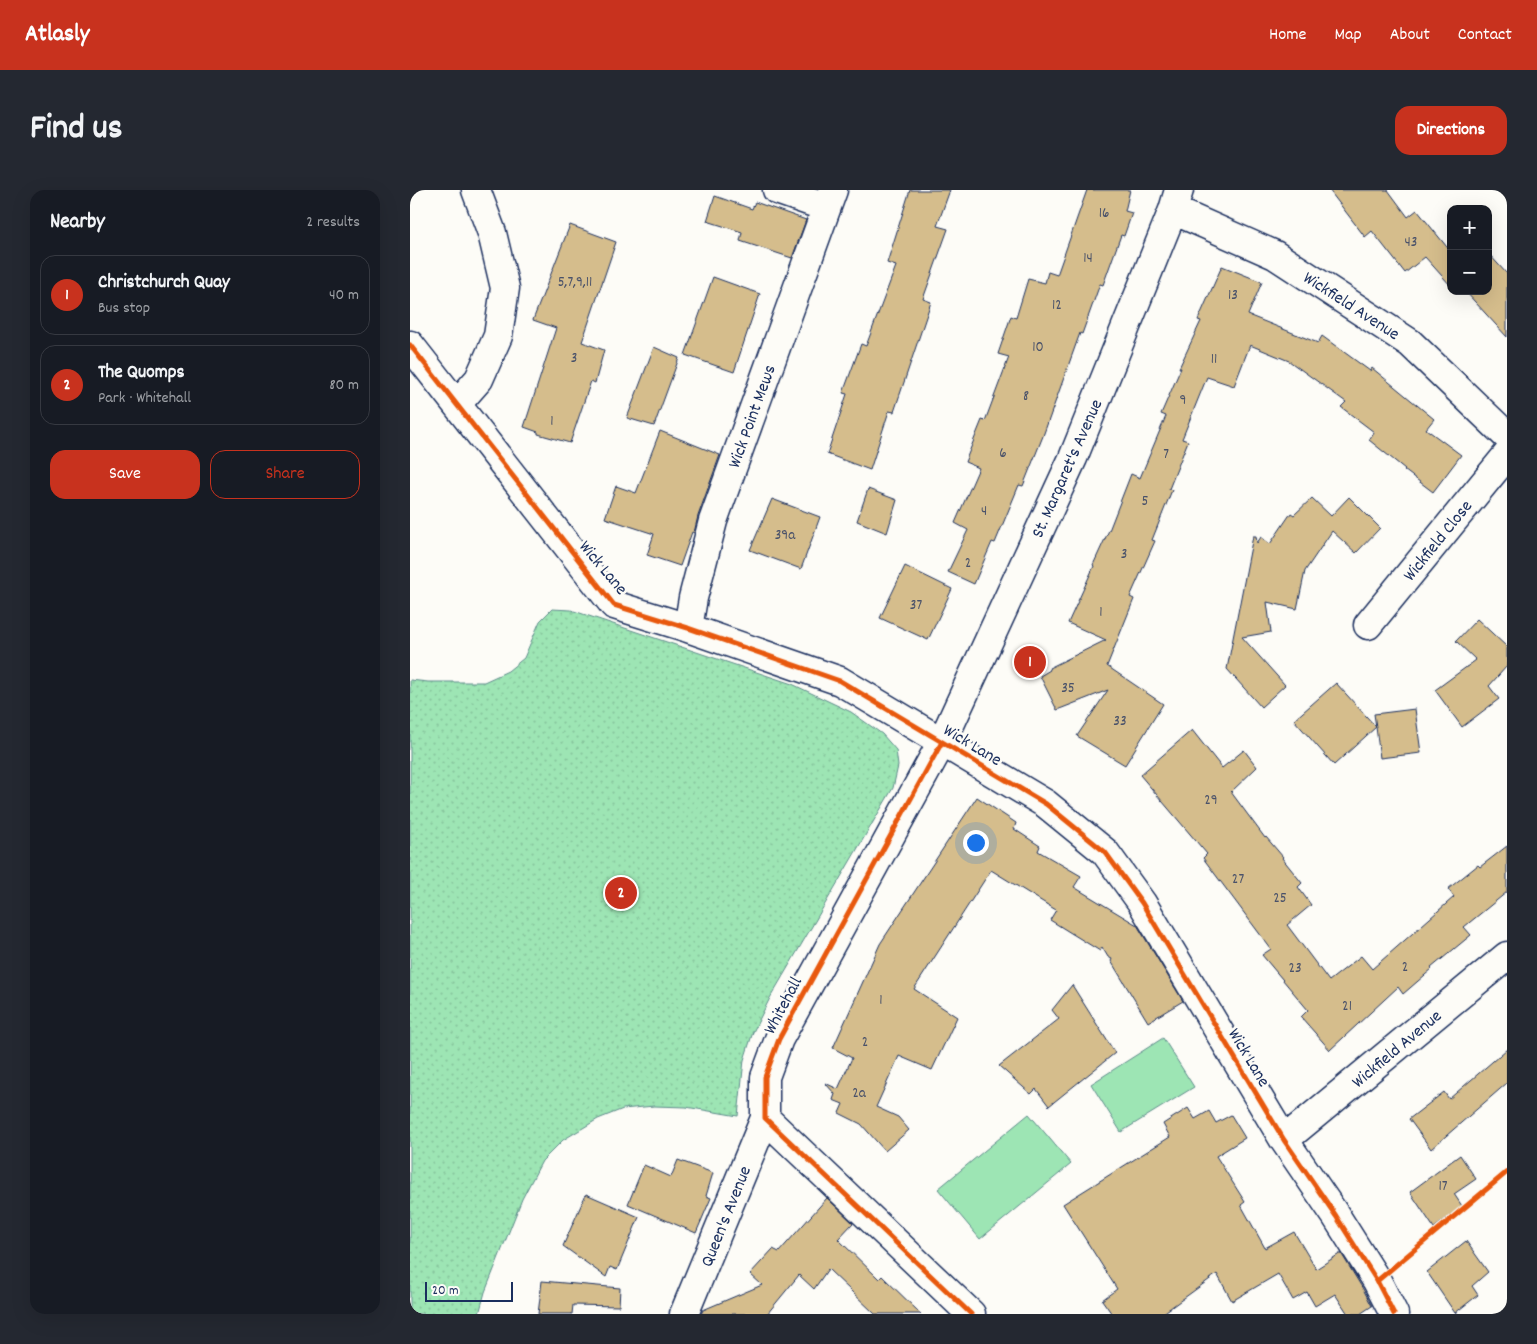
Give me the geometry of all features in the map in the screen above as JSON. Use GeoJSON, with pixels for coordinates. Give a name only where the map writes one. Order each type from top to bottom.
{"type":"FeatureCollection","features":[{"type":"Feature","properties":{"kind":"street"},"geometry":{"type":"LineString","coordinates":[[457,404],[479,379],[498,336],[505,288],[492,233],[476,190]]}},
{"type":"Feature","properties":{"kind":"street","name":"Wick Point Mews"},"geometry":{"type":"LineString","coordinates":[[688,628],[713,521],[830,199],[777,190]]}},
{"type":"Feature","properties":{"kind":"street","name":"Wickfield Avenue"},"geometry":{"type":"LineString","coordinates":[[1176,200],[1275,255],[1410,343],[1507,436]]}},
{"type":"Feature","properties":{"kind":"street","name":"St. Margaret's Avenue"},"geometry":{"type":"LineString","coordinates":[[942,742],[1073,458],[1176,200]]}},
{"type":"Feature","properties":{"kind":"street","name":"Wick Lane"},"geometry":{"type":"LineString","coordinates":[[410,345],[614,604],[840,681],[1046,804],[1105,852],[1142,904],[1284,1140],[1336,1216],[1377,1281],[1394,1314]]}},
{"type":"Feature","properties":{"kind":"street","name":"Wickfield Close"},"geometry":{"type":"LineString","coordinates":[[1368,625],[1507,454]]}},
{"type":"Feature","properties":{"kind":"street","name":"Whitehall"},"geometry":{"type":"LineString","coordinates":[[766,1118],[766,1078],[779,1039],[942,742]]}},
{"type":"Feature","properties":{"kind":"street","name":"Wickfield Avenue"},"geometry":{"type":"LineString","coordinates":[[1284,1140],[1507,956]]}},
{"type":"Feature","properties":{"kind":"street"},"geometry":{"type":"LineString","coordinates":[[766,1118],[971,1314]]}},
{"type":"Feature","properties":{"kind":"street","name":"Queen's Avenue"},"geometry":{"type":"LineString","coordinates":[[684,1314],[766,1118]]}},
{"type":"Feature","properties":{"kind":"green space"},"geometry":{"type":"Polygon","coordinates":[[[552,609],[571,610],[792,684],[851,712],[882,734],[896,750],[898,766],[893,788],[770,998],[753,1032],[744,1060],[738,1116],[686,1107],[654,1106],[623,1109],[598,1119],[563,1140],[542,1161],[522,1199],[485,1292],[479,1314],[410,1314],[410,680],[428,682],[484,682],[508,671],[524,658],[540,621],[552,609]]]}},
{"type":"Feature","properties":{"kind":"green space"},"geometry":{"type":"Polygon","coordinates":[[[1163,1038],[1194,1087],[1121,1132],[1091,1084],[1163,1038]]]}},
{"type":"Feature","properties":{"kind":"green space"},"geometry":{"type":"Polygon","coordinates":[[[1029,1114],[1071,1164],[980,1239],[938,1189],[1029,1114]]]}},
{"type":"Feature","properties":{"kind":"building"},"geometry":{"type":"Polygon","coordinates":[[[910,190],[950,190],[937,226],[948,229],[923,299],[931,302],[894,412],[889,411],[870,470],[827,454],[847,394],[843,393],[861,344],[866,346],[896,266],[887,263],[910,190]]]}},
{"type":"Feature","properties":{"kind":"building"},"geometry":{"type":"Polygon","coordinates":[[[1087,190],[1130,190],[1125,211],[1132,213],[1124,236],[1121,235],[1103,285],[1100,284],[1082,334],[1080,333],[1023,486],[1019,485],[995,543],[992,542],[974,584],[948,572],[968,530],[955,523],[979,468],[965,462],[982,420],[985,421],[1009,357],[998,354],[1011,316],[1016,318],[1028,279],[1045,283],[1048,272],[1057,275],[1087,190]]]}},
{"type":"Feature","properties":{"kind":"building"},"geometry":{"type":"Polygon","coordinates":[[[1329,190],[1388,190],[1408,217],[1417,210],[1447,247],[1447,282],[1425,257],[1405,273],[1372,231],[1365,237],[1329,190]]]}},
{"type":"Feature","properties":{"kind":"building"},"geometry":{"type":"Polygon","coordinates":[[[715,196],[752,209],[755,202],[806,220],[792,258],[740,241],[742,232],[707,221],[715,196]]]}},
{"type":"Feature","properties":{"kind":"building"},"geometry":{"type":"Polygon","coordinates":[[[570,225],[616,242],[582,342],[604,350],[595,383],[591,381],[570,443],[538,434],[538,432],[524,427],[556,328],[533,320],[570,225]]]}},
{"type":"Feature","properties":{"kind":"building"},"geometry":{"type":"Polygon","coordinates":[[[1492,257],[1507,274],[1507,337],[1469,295],[1492,295],[1492,257]]]}},
{"type":"Feature","properties":{"kind":"building"},"geometry":{"type":"Polygon","coordinates":[[[1222,266],[1262,282],[1248,315],[1318,343],[1322,336],[1370,371],[1372,368],[1434,419],[1426,429],[1461,455],[1433,492],[1369,440],[1374,432],[1341,407],[1346,402],[1289,361],[1250,345],[1234,386],[1207,377],[1182,439],[1188,441],[1169,489],[1172,490],[1152,540],[1155,541],[1130,597],[1134,599],[1107,666],[1163,704],[1125,765],[1077,736],[1108,690],[1057,710],[1040,676],[1050,670],[1049,668],[1106,640],[1068,623],[1094,566],[1131,474],[1140,478],[1166,416],[1161,414],[1181,368],[1179,368],[1201,321],[1198,320],[1222,266]]]}},
{"type":"Feature","properties":{"kind":"building"},"geometry":{"type":"Polygon","coordinates":[[[713,277],[760,294],[734,372],[685,355],[713,277]]]}},
{"type":"Feature","properties":{"kind":"building"},"geometry":{"type":"Polygon","coordinates":[[[654,347],[679,358],[654,426],[627,418],[654,347]]]}},
{"type":"Feature","properties":{"kind":"building"},"geometry":{"type":"Polygon","coordinates":[[[660,431],[720,455],[698,516],[694,533],[692,532],[680,566],[647,555],[654,534],[605,518],[616,486],[636,493],[660,431]]]}},
{"type":"Feature","properties":{"kind":"building"},"geometry":{"type":"Polygon","coordinates":[[[868,489],[897,500],[887,533],[857,521],[868,489]]]}},
{"type":"Feature","properties":{"kind":"building"},"geometry":{"type":"Polygon","coordinates":[[[1349,497],[1380,528],[1356,553],[1332,531],[1305,571],[1297,609],[1267,602],[1271,632],[1242,637],[1285,685],[1261,707],[1227,669],[1253,536],[1256,536],[1257,543],[1261,537],[1270,544],[1291,513],[1294,515],[1312,498],[1331,516],[1349,497]]]}},
{"type":"Feature","properties":{"kind":"building"},"geometry":{"type":"Polygon","coordinates":[[[772,499],[820,517],[801,569],[750,550],[772,499]]]}},
{"type":"Feature","properties":{"kind":"building"},"geometry":{"type":"Polygon","coordinates":[[[905,566],[952,589],[928,640],[880,618],[905,566]]]}},
{"type":"Feature","properties":{"kind":"building"},"geometry":{"type":"Polygon","coordinates":[[[1477,619],[1507,647],[1507,666],[1489,686],[1499,699],[1462,727],[1435,690],[1476,660],[1456,641],[1477,619]]]}},
{"type":"Feature","properties":{"kind":"building"},"geometry":{"type":"Polygon","coordinates":[[[1336,683],[1376,727],[1334,765],[1294,720],[1336,683]]]}},
{"type":"Feature","properties":{"kind":"building"},"geometry":{"type":"Polygon","coordinates":[[[1415,709],[1421,753],[1380,758],[1374,714],[1415,709]]]}},
{"type":"Feature","properties":{"kind":"building"},"geometry":{"type":"Polygon","coordinates":[[[1192,730],[1222,768],[1244,750],[1257,767],[1231,792],[1302,883],[1298,887],[1311,905],[1287,925],[1329,981],[1361,956],[1372,969],[1454,897],[1448,889],[1478,865],[1480,867],[1507,846],[1507,892],[1464,927],[1471,935],[1403,994],[1398,987],[1330,1050],[1301,1017],[1308,1010],[1262,955],[1271,949],[1203,858],[1207,854],[1140,775],[1192,730]]]}},
{"type":"Feature","properties":{"kind":"building"},"geometry":{"type":"Polygon","coordinates":[[[977,797],[1016,823],[1014,829],[1040,846],[1038,851],[1081,876],[1074,887],[1137,925],[1183,1001],[1148,1022],[1111,961],[1112,959],[1108,957],[1102,947],[1100,951],[1050,920],[1056,910],[991,870],[914,989],[957,1017],[932,1070],[899,1056],[876,1107],[898,1117],[909,1130],[885,1151],[861,1124],[839,1113],[843,1104],[833,1100],[835,1094],[825,1083],[838,1089],[852,1058],[833,1048],[880,944],[977,797]]]}},
{"type":"Feature","properties":{"kind":"building"},"geometry":{"type":"Polygon","coordinates":[[[1072,985],[1115,1053],[1049,1106],[1036,1089],[1031,1094],[999,1066],[1059,1019],[1052,1010],[1072,985]]]}},
{"type":"Feature","properties":{"kind":"building"},"geometry":{"type":"Polygon","coordinates":[[[1507,1049],[1507,1083],[1431,1149],[1409,1119],[1444,1092],[1449,1099],[1507,1049]]]}},
{"type":"Feature","properties":{"kind":"building"},"geometry":{"type":"Polygon","coordinates":[[[1188,1108],[1195,1119],[1209,1111],[1216,1123],[1231,1115],[1245,1138],[1216,1156],[1245,1202],[1241,1205],[1265,1248],[1294,1232],[1316,1269],[1341,1253],[1372,1306],[1360,1314],[1348,1314],[1335,1294],[1315,1306],[1307,1292],[1293,1300],[1278,1274],[1232,1301],[1217,1274],[1162,1314],[1112,1314],[1102,1300],[1117,1289],[1063,1204],[1170,1137],[1163,1124],[1188,1108]]]}},
{"type":"Feature","properties":{"kind":"building"},"geometry":{"type":"Polygon","coordinates":[[[1460,1155],[1476,1179],[1454,1194],[1462,1206],[1434,1228],[1410,1192],[1460,1155]]]}},
{"type":"Feature","properties":{"kind":"building"},"geometry":{"type":"Polygon","coordinates":[[[678,1160],[713,1173],[706,1196],[711,1198],[696,1233],[628,1204],[644,1165],[671,1177],[678,1160]]]}},
{"type":"Feature","properties":{"kind":"building"},"geometry":{"type":"Polygon","coordinates":[[[586,1194],[639,1217],[617,1270],[610,1267],[606,1277],[563,1246],[586,1194]]]}},
{"type":"Feature","properties":{"kind":"building"},"geometry":{"type":"Polygon","coordinates":[[[827,1198],[853,1223],[838,1239],[879,1279],[882,1276],[921,1314],[875,1314],[828,1269],[814,1289],[799,1275],[767,1314],[701,1314],[703,1310],[762,1285],[750,1274],[773,1249],[779,1252],[827,1198]]]}},
{"type":"Feature","properties":{"kind":"building"},"geometry":{"type":"Polygon","coordinates":[[[1466,1241],[1488,1272],[1472,1286],[1478,1295],[1455,1313],[1427,1272],[1466,1241]]]}},
{"type":"Feature","properties":{"kind":"building"},"geometry":{"type":"Polygon","coordinates":[[[542,1281],[620,1288],[619,1306],[573,1305],[572,1314],[538,1314],[542,1281]]]}},
{"type":"Feature","properties":{"kind":"cycle path"},"geometry":{"type":"LineString","coordinates":[[410,345],[614,605],[688,628],[840,681],[1046,804],[1105,852],[1142,903],[1284,1140],[1336,1216],[1377,1281],[1394,1314]]}},
{"type":"Feature","properties":{"kind":"cycle path"},"geometry":{"type":"LineString","coordinates":[[942,742],[779,1039],[765,1077],[765,1118],[971,1314]]}},
{"type":"Feature","properties":{"kind":"cycle path"},"geometry":{"type":"LineString","coordinates":[[1377,1281],[1507,1172]]}},
{"type":"Feature","properties":{"kind":"place","name":"Christchurch Quay"},"geometry":{"type":"Point","coordinates":[1030,662]}},
{"type":"Feature","properties":{"kind":"place","name":"The Quomps"},"geometry":{"type":"Point","coordinates":[621,893]}}]}
